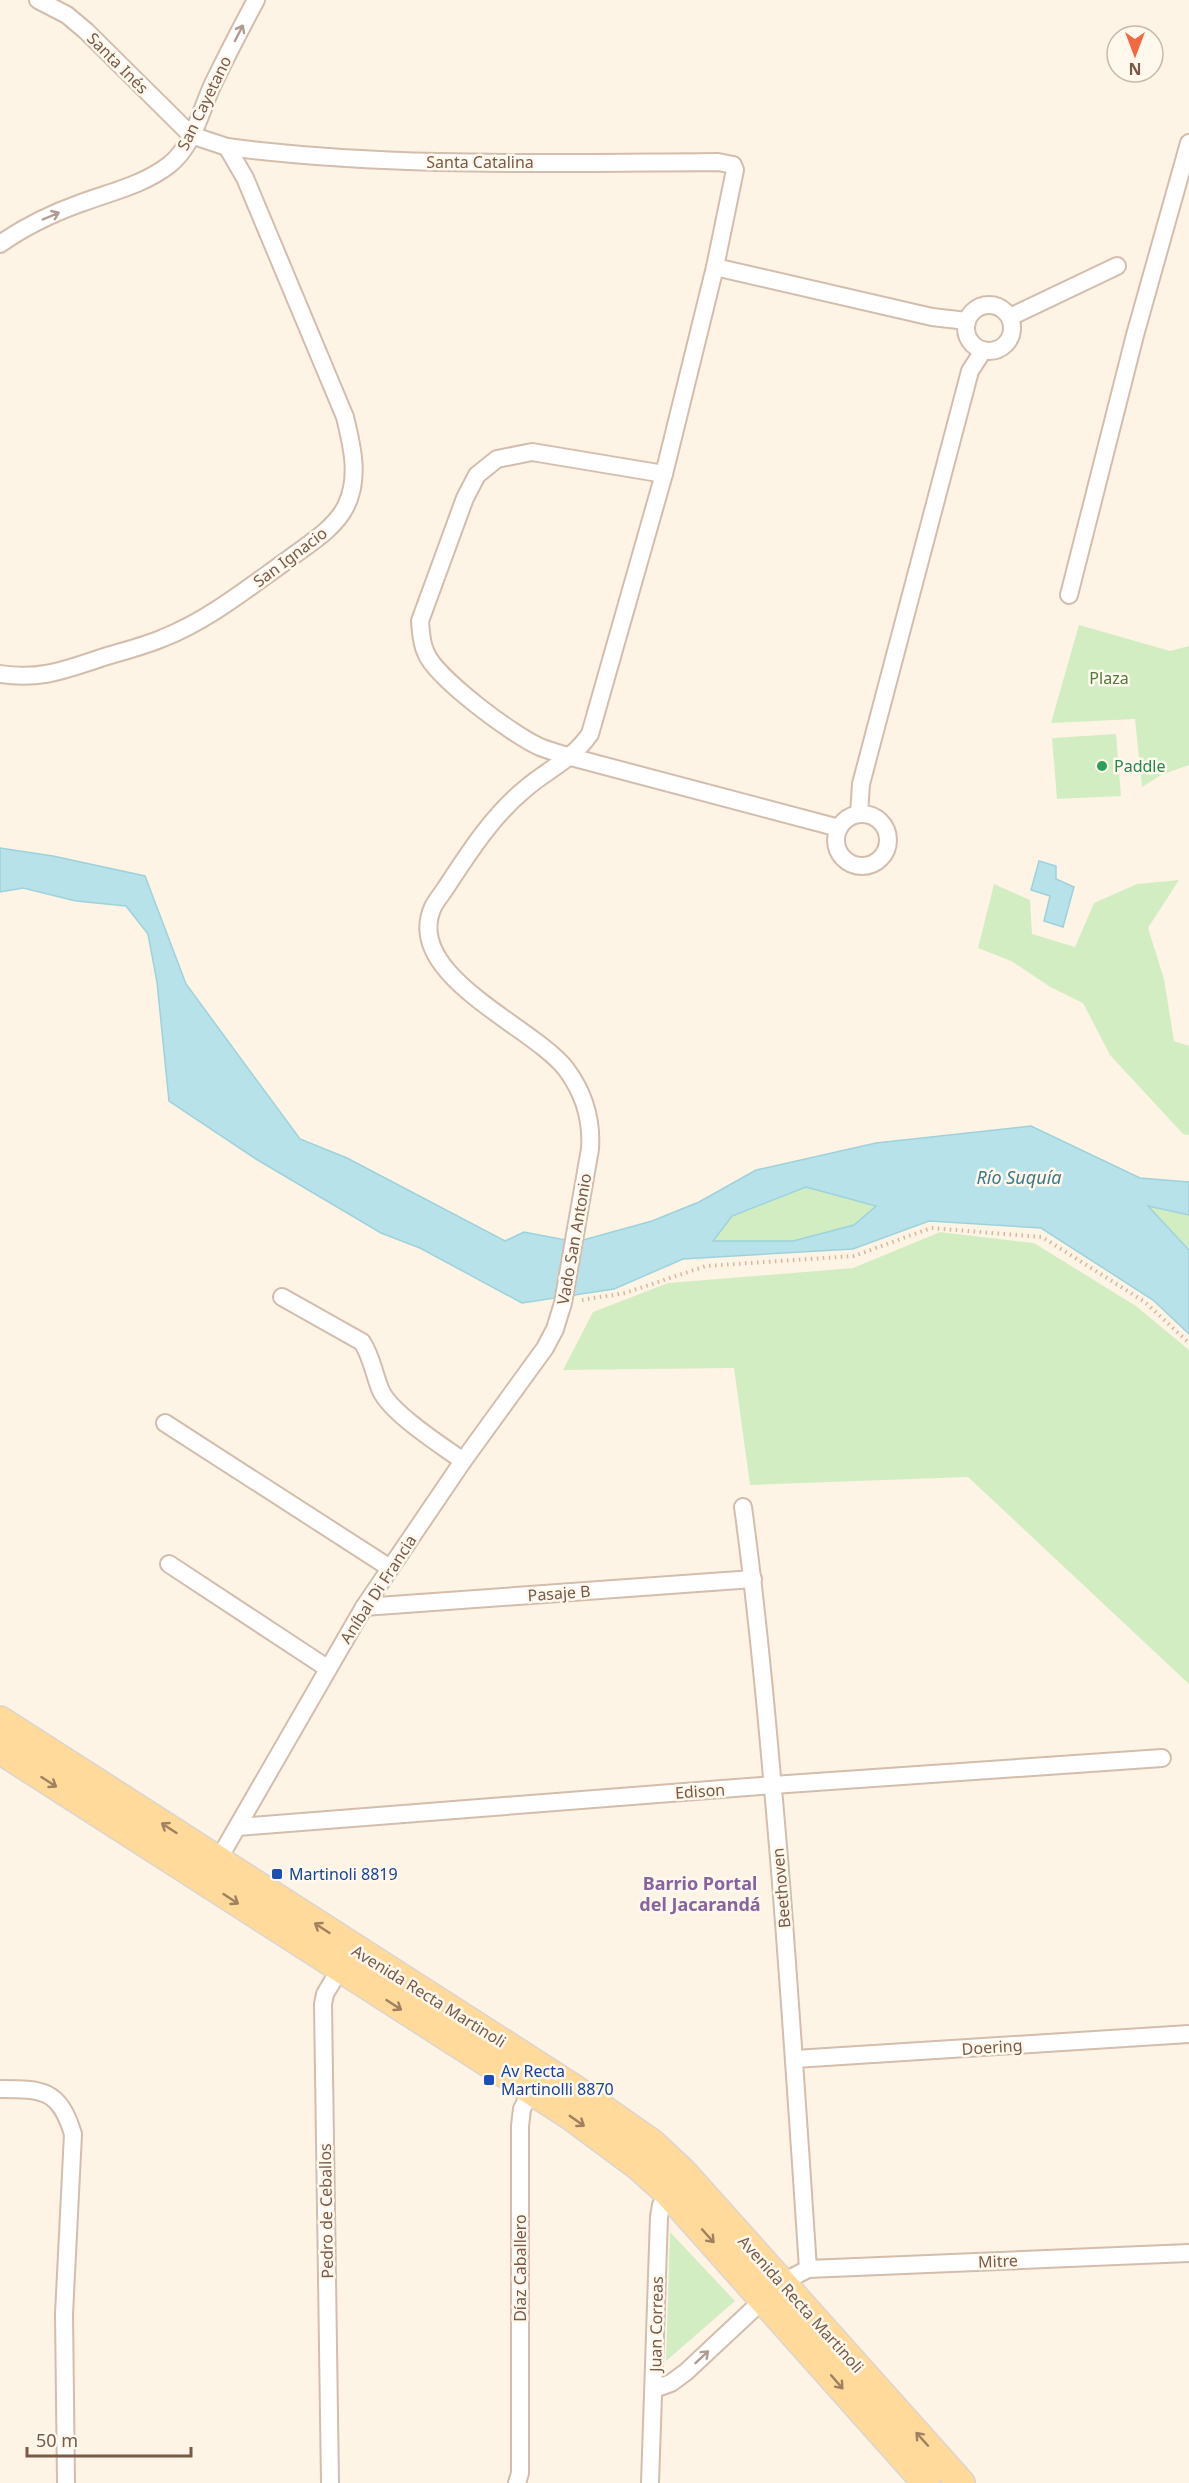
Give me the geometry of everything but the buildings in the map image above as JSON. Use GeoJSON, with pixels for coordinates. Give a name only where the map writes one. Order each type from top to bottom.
{"type":"FeatureCollection","features":[{"type":"Feature","properties":{"kind":"main road","name":"Avenida Recta Martinoli"},"geometry":{"type":"LineString","coordinates":[[0,1720],[211,1871],[537,2080],[636,2132],[676,2182],[773,2291],[962,2483]]}},
{"type":"Feature","properties":{"kind":"main road","name":"Avenida Recta Martinoli"},"geometry":{"type":"LineString","coordinates":[[0,1750],[211,1871]]}},
{"type":"Feature","properties":{"kind":"main road","name":"Avenida Recta Martinoli"},"geometry":{"type":"LineString","coordinates":[[773,2291],[926,2483]]}},
{"type":"Feature","properties":{"kind":"street","name":"Santa Inés"},"geometry":{"type":"LineString","coordinates":[[38,0],[67,15],[86,31],[192,135]]}},
{"type":"Feature","properties":{"kind":"street","name":"San Cayetano"},"geometry":{"type":"LineString","coordinates":[[0,244],[42,220],[154,175],[182,152],[256,0]]}},
{"type":"Feature","properties":{"kind":"street"},"geometry":{"type":"LineString","coordinates":[[192,135],[227,147]]}},
{"type":"Feature","properties":{"kind":"street"},"geometry":{"type":"LineString","coordinates":[[1069,595],[1135,335],[1189,143]]}},
{"type":"Feature","properties":{"kind":"street","name":"Santa Catalina"},"geometry":{"type":"LineString","coordinates":[[227,147],[294,156],[452,164],[718,162],[733,165]]}},
{"type":"Feature","properties":{"kind":"street","name":"San Ignacio"},"geometry":{"type":"LineString","coordinates":[[0,674],[20,677],[42,676],[164,638],[200,619],[249,588],[327,531],[346,507],[353,483],[354,452],[345,417],[245,178],[227,147]]}},
{"type":"Feature","properties":{"kind":"street","name":"Vado San Antonio"},"geometry":{"type":"LineString","coordinates":[[559,1315],[590,1149],[591,1128],[585,1105],[565,1068],[549,1052],[459,983],[444,968],[433,950],[428,926],[433,907],[467,855],[504,810],[524,789],[571,757],[590,734],[664,474],[715,267],[735,175],[733,165]]}},
{"type":"Feature","properties":{"kind":"street"},"geometry":{"type":"LineString","coordinates":[[1010,317],[1117,266]]}},
{"type":"Feature","properties":{"kind":"street"},"geometry":{"type":"LineString","coordinates":[[715,267],[932,317],[967,321]]}},
{"type":"Feature","properties":{"kind":"street"},"geometry":{"type":"LineString","coordinates":[[991,305],[998,307],[1010,317],[1012,332],[1005,345],[991,351],[983,351],[970,343],[965,328],[976,308],[991,305]]}},
{"type":"Feature","properties":{"kind":"street"},"geometry":{"type":"LineString","coordinates":[[859,814],[861,784],[967,382],[970,371],[983,351]]}},
{"type":"Feature","properties":{"kind":"street"},"geometry":{"type":"LineString","coordinates":[[664,474],[532,452],[497,459],[477,475],[465,498],[420,621],[426,654],[436,669],[516,733],[539,746],[571,757],[839,828]]}},
{"type":"Feature","properties":{"kind":"street"},"geometry":{"type":"LineString","coordinates":[[859,814],[876,818],[887,831],[888,848],[877,862],[861,866],[845,860],[837,845],[839,828],[851,816],[859,814]]}},
{"type":"Feature","properties":{"kind":"street"},"geometry":{"type":"LineString","coordinates":[[282,1297],[362,1342],[367,1350],[381,1392],[391,1404],[463,1461]]}},
{"type":"Feature","properties":{"kind":"street","name":"Aníbal Di Francia"},"geometry":{"type":"LineString","coordinates":[[211,1871],[364,1606],[544,1348],[559,1315]]}},
{"type":"Feature","properties":{"kind":"street"},"geometry":{"type":"LineString","coordinates":[[165,1423],[390,1568]]}},
{"type":"Feature","properties":{"kind":"street","name":"Beethoven"},"geometry":{"type":"LineString","coordinates":[[743,1507],[753,1579],[773,1785],[795,2059],[808,2270]]}},
{"type":"Feature","properties":{"kind":"street"},"geometry":{"type":"LineString","coordinates":[[169,1564],[327,1668]]}},
{"type":"Feature","properties":{"kind":"street","name":"Pasaje B"},"geometry":{"type":"LineString","coordinates":[[364,1606],[753,1579]]}},
{"type":"Feature","properties":{"kind":"street","name":"Edison"},"geometry":{"type":"LineString","coordinates":[[238,1827],[773,1785],[1162,1758]]}},
{"type":"Feature","properties":{"kind":"street","name":"Pedro de Ceballos"},"geometry":{"type":"LineString","coordinates":[[329,2482],[323,2004],[325,1994],[347,1959]]}},
{"type":"Feature","properties":{"kind":"street","name":"Doering"},"geometry":{"type":"LineString","coordinates":[[795,2059],[1189,2034]]}},
{"type":"Feature","properties":{"kind":"street","name":"Díaz Caballero"},"geometry":{"type":"LineString","coordinates":[[519,2478],[520,2126],[522,2109],[537,2080]]}},
{"type":"Feature","properties":{"kind":"street"},"geometry":{"type":"LineString","coordinates":[[0,2090],[40,2091],[59,2102],[68,2116],[73,2133],[64,2314],[66,2483]]}},
{"type":"Feature","properties":{"kind":"street","name":"Juan Correas"},"geometry":{"type":"LineString","coordinates":[[650,2483],[659,2217],[661,2205],[676,2182]]}},
{"type":"Feature","properties":{"kind":"street","name":"Mitre"},"geometry":{"type":"LineString","coordinates":[[808,2270],[1189,2253]]}},
{"type":"Feature","properties":{"kind":"street"},"geometry":{"type":"LineString","coordinates":[[654,2389],[671,2383],[686,2372],[773,2291],[808,2270]]}},
{"type":"Feature","properties":{"kind":"path"},"geometry":{"type":"LineString","coordinates":[[559,1315],[706,1266],[854,1256],[931,1227],[1042,1237],[1145,1302],[1189,1344]]}},
{"type":"Feature","properties":{"kind":"green space","name":"Plaza"},"geometry":{"type":"Polygon","coordinates":[[[1079,625],[1170,651],[1189,646],[1189,765],[1161,775],[1142,787],[1135,719],[1051,723],[1079,625]]]}},
{"type":"Feature","properties":{"kind":"green space"},"geometry":{"type":"Polygon","coordinates":[[[1116,734],[1121,796],[1057,799],[1052,738],[1116,734]]]}},
{"type":"Feature","properties":{"kind":"green space"},"geometry":{"type":"Polygon","coordinates":[[[1179,880],[1148,928],[1164,979],[1174,1041],[1189,1046],[1189,1135],[1183,1134],[1110,1055],[1083,1003],[1052,988],[1011,961],[978,948],[994,884],[1030,900],[1032,934],[1075,947],[1094,903],[1137,884],[1179,880]]]}},
{"type":"Feature","properties":{"kind":"green space"},"geometry":{"type":"Polygon","coordinates":[[[807,1187],[876,1205],[854,1225],[793,1241],[713,1241],[732,1216],[807,1187]]]}},
{"type":"Feature","properties":{"kind":"green space"},"geometry":{"type":"Polygon","coordinates":[[[1147,1205],[1189,1215],[1189,1250],[1147,1205]]]}},
{"type":"Feature","properties":{"kind":"green space"},"geometry":{"type":"Polygon","coordinates":[[[940,1232],[1034,1243],[1136,1306],[1189,1350],[1189,1684],[968,1477],[750,1485],[734,1368],[563,1370],[593,1312],[668,1283],[853,1268],[940,1232]]]}},
{"type":"Feature","properties":{"kind":"green space"},"geometry":{"type":"Polygon","coordinates":[[[670,2232],[735,2301],[666,2361],[670,2232]]]}},
{"type":"Feature","properties":{"kind":"water","name":"Río Suquía"},"geometry":{"type":"Polygon","coordinates":[[[0,848],[53,856],[145,876],[186,984],[300,1139],[347,1158],[505,1241],[524,1232],[576,1242],[652,1221],[699,1202],[756,1170],[876,1143],[1031,1126],[1140,1178],[1189,1182],[1189,1215],[1148,1206],[1189,1250],[1189,1334],[1153,1300],[1041,1228],[929,1221],[853,1249],[683,1259],[614,1289],[522,1303],[420,1248],[381,1233],[256,1159],[169,1101],[157,982],[148,934],[126,906],[76,901],[23,888],[0,892],[0,848]],[[806,1187],[732,1216],[713,1241],[793,1241],[854,1225],[876,1206],[806,1187]]]}},
{"type":"Feature","properties":{"kind":"water"},"geometry":{"type":"Polygon","coordinates":[[[1039,861],[1056,866],[1056,879],[1074,887],[1063,927],[1044,921],[1050,896],[1031,890],[1039,861]]]}},
{"type":"Feature","properties":{"kind":"place","name":"Paddle"},"geometry":{"type":"Point","coordinates":[1102,766]}},
{"type":"Feature","properties":{"kind":"place","name":"Martinoli 8819"},"geometry":{"type":"Point","coordinates":[277,1874]}},
{"type":"Feature","properties":{"kind":"place","name":"Av Recta Martinolli 8870"},"geometry":{"type":"Point","coordinates":[489,2080]}},
{"type":"Feature","properties":{"kind":"district","name":"Barrio Portal del Jacarandá"},"geometry":{"type":"Point","coordinates":[700,1893]}}]}
